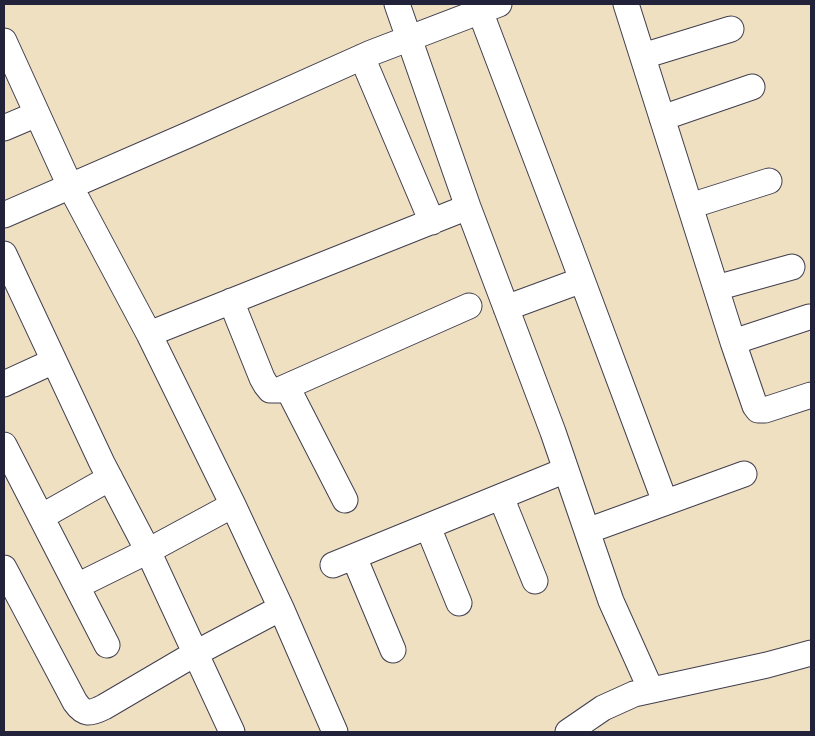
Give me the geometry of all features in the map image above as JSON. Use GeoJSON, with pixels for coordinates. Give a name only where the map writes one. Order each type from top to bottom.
{"type":"FeatureCollection","features":[{"type":"Feature","properties":{"kind":"street"},"geometry":{"type":"LineString","coordinates":[[396,4],[468,207],[550,423],[611,601],[651,690]]}},
{"type":"Feature","properties":{"kind":"street"},"geometry":{"type":"LineString","coordinates":[[626,4],[754,406],[758,410],[765,410],[811,394]]}},
{"type":"Feature","properties":{"kind":"street"},"geometry":{"type":"LineString","coordinates":[[4,215],[362,57],[490,7],[582,280],[665,502]]}},
{"type":"Feature","properties":{"kind":"street"},"geometry":{"type":"LineString","coordinates":[[642,56],[731,30]]}},
{"type":"Feature","properties":{"kind":"street"},"geometry":{"type":"LineString","coordinates":[[4,41],[70,186],[149,334],[233,505],[281,608],[335,732]]}},
{"type":"Feature","properties":{"kind":"street"},"geometry":{"type":"LineString","coordinates":[[362,57],[432,222]]}},
{"type":"Feature","properties":{"kind":"street"},"geometry":{"type":"LineString","coordinates":[[662,118],[752,87]]}},
{"type":"Feature","properties":{"kind":"street"},"geometry":{"type":"LineString","coordinates":[[4,128],[37,114]]}},
{"type":"Feature","properties":{"kind":"street"},"geometry":{"type":"LineString","coordinates":[[690,206],[769,181]]}},
{"type":"Feature","properties":{"kind":"street"},"geometry":{"type":"LineString","coordinates":[[149,334],[468,207]]}},
{"type":"Feature","properties":{"kind":"street"},"geometry":{"type":"LineString","coordinates":[[4,254],[110,478],[148,552],[232,732]]}},
{"type":"Feature","properties":{"kind":"street"},"geometry":{"type":"LineString","coordinates":[[716,288],[792,267]]}},
{"type":"Feature","properties":{"kind":"street"},"geometry":{"type":"LineString","coordinates":[[506,308],[582,280]]}},
{"type":"Feature","properties":{"kind":"street"},"geometry":{"type":"LineString","coordinates":[[230,302],[262,378],[270,390],[279,390],[287,387],[469,306]]}},
{"type":"Feature","properties":{"kind":"street"},"geometry":{"type":"LineString","coordinates":[[733,342],[809,317]]}},
{"type":"Feature","properties":{"kind":"street"},"geometry":{"type":"LineString","coordinates":[[4,384],[54,361]]}},
{"type":"Feature","properties":{"kind":"street"},"geometry":{"type":"LineString","coordinates":[[287,387],[345,500]]}},
{"type":"Feature","properties":{"kind":"street"},"geometry":{"type":"LineString","coordinates":[[4,445],[107,645]]}},
{"type":"Feature","properties":{"kind":"street"},"geometry":{"type":"LineString","coordinates":[[393,650],[343,561],[566,470]]}},
{"type":"Feature","properties":{"kind":"street"},"geometry":{"type":"LineString","coordinates":[[587,531],[744,474]]}},
{"type":"Feature","properties":{"kind":"street"},"geometry":{"type":"LineString","coordinates":[[41,517],[110,478]]}},
{"type":"Feature","properties":{"kind":"street"},"geometry":{"type":"LineString","coordinates":[[501,497],[535,581]]}},
{"type":"Feature","properties":{"kind":"street"},"geometry":{"type":"LineString","coordinates":[[77,586],[148,552],[233,505]]}},
{"type":"Feature","properties":{"kind":"street"},"geometry":{"type":"LineString","coordinates":[[428,527],[458,603]]}},
{"type":"Feature","properties":{"kind":"street"},"geometry":{"type":"LineString","coordinates":[[4,568],[75,702],[80,709],[88,712],[97,711],[281,608]]}},
{"type":"Feature","properties":{"kind":"street"},"geometry":{"type":"LineString","coordinates":[[568,732],[603,708],[634,694],[766,665],[811,652]]}}]}
